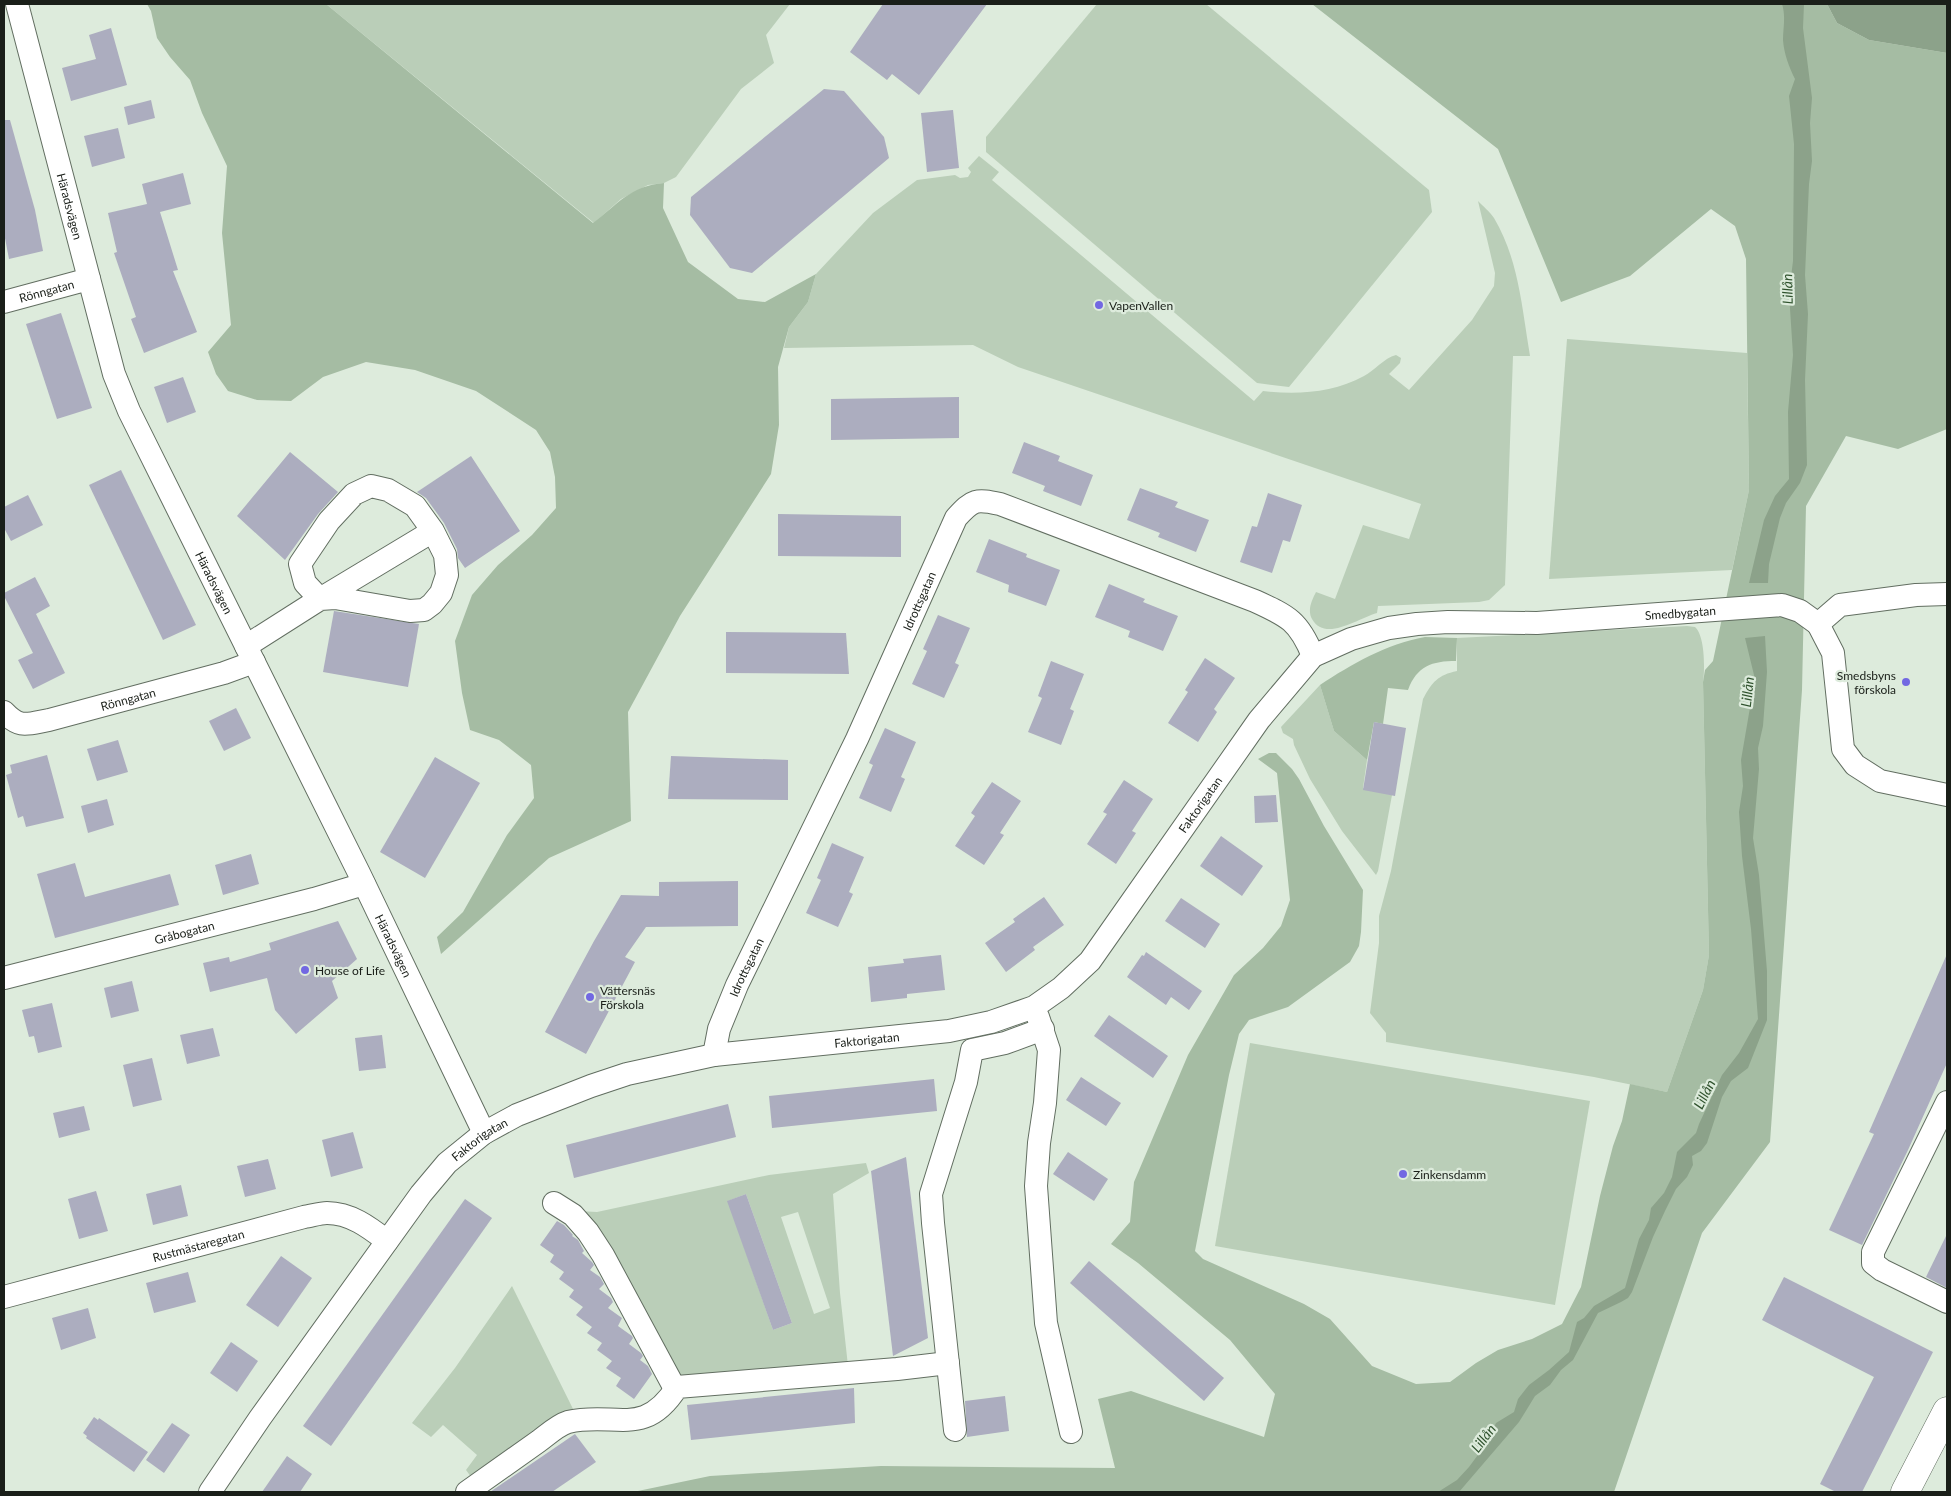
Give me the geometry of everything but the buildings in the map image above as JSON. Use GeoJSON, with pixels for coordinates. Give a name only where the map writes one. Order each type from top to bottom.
{"type":"FeatureCollection","features":[{"type":"Feature","properties":{"kind":"street","name":"Häradsvägen"},"geometry":{"type":"LineString","coordinates":[[17,4],[114,374],[129,412],[364,884],[484,1133]]}},
{"type":"Feature","properties":{"kind":"street","name":"Rönngatan"},"geometry":{"type":"LineString","coordinates":[[4,302],[89,279]]}},
{"type":"Feature","properties":{"kind":"street"},"geometry":{"type":"LineString","coordinates":[[371,486],[388,490],[414,506],[433,531],[445,555],[447,575],[441,593],[424,610],[410,611],[335,598],[320,599],[305,582],[300,564],[329,521],[354,494],[371,486]]}},
{"type":"Feature","properties":{"kind":"street","name":"Idrottsgatan"},"geometry":{"type":"LineString","coordinates":[[714,1055],[719,1030],[738,985],[857,739],[956,518],[967,505],[981,500],[1000,504],[1255,601],[1282,613],[1295,622],[1308,642],[1313,656]]}},
{"type":"Feature","properties":{"kind":"street"},"geometry":{"type":"LineString","coordinates":[[250,654],[320,599],[433,531]]}},
{"type":"Feature","properties":{"kind":"street"},"geometry":{"type":"LineString","coordinates":[[1818,624],[1840,605],[1916,595],[1947,594]]}},
{"type":"Feature","properties":{"kind":"street","name":"Smedbygatan"},"geometry":{"type":"LineString","coordinates":[[1537,623],[1782,606],[1800,611],[1818,624],[1833,654],[1843,749],[1855,765],[1880,781],[1947,795]]}},
{"type":"Feature","properties":{"kind":"street","name":"Faktorigatan"},"geometry":{"type":"LineString","coordinates":[[210,1492],[260,1418],[421,1194],[447,1163],[484,1133],[517,1115],[590,1086],[627,1074],[714,1055],[949,1032],[992,1022],[1034,1007],[1061,988],[1090,961],[1259,720],[1313,656],[1351,640],[1389,628],[1408,625],[1448,622],[1537,623]]}},
{"type":"Feature","properties":{"kind":"street","name":"Rönngatan"},"geometry":{"type":"LineString","coordinates":[[4,712],[13,722],[25,724],[49,720],[224,674],[250,654]]}},
{"type":"Feature","properties":{"kind":"street","name":"Gråbogatan"},"geometry":{"type":"LineString","coordinates":[[4,978],[364,884]]}},
{"type":"Feature","properties":{"kind":"street"},"geometry":{"type":"LineString","coordinates":[[1034,1007],[1049,1050],[1036,1186],[1046,1323],[1071,1432]]}},
{"type":"Feature","properties":{"kind":"street"},"geometry":{"type":"LineString","coordinates":[[955,1430],[931,1194],[966,1082],[972,1050],[1005,1043],[1043,1029]]}},
{"type":"Feature","properties":{"kind":"street"},"geometry":{"type":"LineString","coordinates":[[1947,1102],[1873,1252],[1873,1263],[1882,1270],[1947,1302]]}},
{"type":"Feature","properties":{"kind":"street"},"geometry":{"type":"LineString","coordinates":[[554,1203],[573,1215],[603,1255],[673,1385],[676,1387]]}},
{"type":"Feature","properties":{"kind":"street","name":"Rustmästaregatan"},"geometry":{"type":"LineString","coordinates":[[4,1297],[304,1217],[327,1213],[348,1217],[368,1226],[387,1241]]}},
{"type":"Feature","properties":{"kind":"street"},"geometry":{"type":"LineString","coordinates":[[467,1492],[565,1423],[591,1419],[637,1420],[645,1418],[661,1407],[676,1387],[948,1363]]}},
{"type":"Feature","properties":{"kind":"street"},"geometry":{"type":"LineString","coordinates":[[1905,1492],[1947,1411]]}},
{"type":"Feature","properties":{"kind":"shaded area"},"geometry":{"type":"Polygon","coordinates":[[[147,4],[326,4],[593,223],[633,192],[664,183],[663,208],[688,262],[738,299],[765,302],[816,274],[808,302],[789,327],[778,367],[779,425],[771,474],[680,616],[628,712],[631,821],[549,858],[441,954],[437,937],[463,912],[507,835],[534,798],[531,765],[499,740],[470,730],[462,693],[455,641],[472,595],[498,565],[532,535],[556,508],[555,477],[550,452],[536,430],[476,391],[415,370],[366,362],[323,377],[291,401],[257,400],[228,391],[216,374],[208,352],[231,325],[222,233],[227,166],[202,113],[190,80],[170,57],[157,38],[151,11],[147,4]]]}},
{"type":"Feature","properties":{"kind":"shaded area"},"geometry":{"type":"Polygon","coordinates":[[[326,4],[790,4],[766,35],[774,63],[741,89],[676,177],[664,183],[648,185],[621,199],[594,223],[326,4]]]}},
{"type":"Feature","properties":{"kind":"shaded area"},"geometry":{"type":"Polygon","coordinates":[[[1097,4],[1206,4],[1429,190],[1432,212],[1289,387],[1257,383],[986,152],[986,137],[1097,4]]]}},
{"type":"Feature","properties":{"kind":"shaded area"},"geometry":{"type":"Polygon","coordinates":[[[1312,4],[1827,4],[1837,23],[1869,40],[1947,53],[1947,429],[1898,449],[1846,436],[1806,506],[1802,690],[1770,1142],[1702,1233],[1614,1492],[633,1492],[710,1476],[881,1466],[1115,1468],[1098,1399],[1131,1391],[1264,1437],[1275,1394],[1230,1340],[1138,1263],[1111,1244],[1130,1222],[1134,1182],[1188,1055],[1234,975],[1263,948],[1281,926],[1290,900],[1277,773],[1258,759],[1269,753],[1276,753],[1299,779],[1324,826],[1363,890],[1359,946],[1350,962],[1288,1007],[1249,1020],[1239,1034],[1229,1075],[1195,1251],[1203,1259],[1304,1304],[1330,1319],[1372,1366],[1416,1384],[1450,1382],[1498,1350],[1532,1339],[1562,1324],[1581,1287],[1600,1196],[1613,1146],[1622,1121],[1630,1084],[1667,1092],[1703,990],[1709,955],[1703,682],[1705,670],[1713,661],[1749,490],[1746,259],[1735,226],[1711,209],[1630,276],[1561,302],[1498,149],[1312,4]]]}},
{"type":"Feature","properties":{"kind":"shaded area"},"geometry":{"type":"Polygon","coordinates":[[[1782,4],[1804,4],[1803,28],[1812,98],[1810,123],[1812,161],[1809,184],[1805,275],[1808,314],[1805,380],[1807,465],[1800,483],[1786,503],[1780,518],[1769,564],[1768,583],[1749,583],[1764,520],[1775,496],[1789,479],[1788,412],[1793,355],[1789,293],[1793,261],[1794,144],[1789,96],[1795,79],[1787,60],[1783,40],[1784,18],[1782,4]]]}},
{"type":"Feature","properties":{"kind":"shaded area"},"geometry":{"type":"Polygon","coordinates":[[[1827,4],[1947,4],[1947,53],[1869,40],[1837,23],[1827,4]]]}},
{"type":"Feature","properties":{"kind":"shaded area"},"geometry":{"type":"Polygon","coordinates":[[[979,156],[999,172],[992,180],[1254,401],[1263,391],[1289,393],[1315,391],[1340,386],[1364,376],[1387,359],[1396,355],[1401,358],[1400,363],[1389,374],[1409,390],[1472,320],[1494,286],[1495,273],[1478,201],[1494,218],[1509,251],[1522,303],[1530,356],[1513,356],[1505,585],[1489,600],[1378,606],[1377,613],[1342,627],[1325,629],[1318,626],[1312,619],[1310,609],[1312,602],[1316,592],[1335,599],[1363,525],[1409,539],[1421,504],[1018,367],[973,345],[784,348],[789,327],[808,302],[816,274],[873,213],[917,180],[955,175],[960,178],[968,177],[971,172],[968,168],[979,156]]]}},
{"type":"Feature","properties":{"kind":"shaded area"},"geometry":{"type":"Polygon","coordinates":[[[1567,339],[1747,353],[1749,490],[1732,570],[1549,579],[1567,339]]]}},
{"type":"Feature","properties":{"kind":"shaded area"},"geometry":{"type":"Polygon","coordinates":[[[1695,627],[1698,631],[1704,653],[1709,955],[1703,990],[1667,1092],[1594,1077],[1386,1042],[1386,1033],[1370,1013],[1379,943],[1379,916],[1391,871],[1423,699],[1436,680],[1457,671],[1457,638],[1695,627]]]}},
{"type":"Feature","properties":{"kind":"shaded area"},"geometry":{"type":"Polygon","coordinates":[[[1765,636],[1767,672],[1763,726],[1758,748],[1759,769],[1753,838],[1759,875],[1767,971],[1767,1020],[1748,1068],[1731,1081],[1722,1097],[1707,1143],[1701,1151],[1692,1156],[1693,1165],[1687,1177],[1676,1189],[1665,1211],[1628,1298],[1598,1313],[1573,1360],[1561,1370],[1550,1385],[1535,1396],[1519,1422],[1459,1492],[1438,1492],[1457,1480],[1469,1467],[1486,1444],[1496,1423],[1514,1412],[1518,1399],[1529,1385],[1569,1352],[1577,1322],[1584,1318],[1594,1306],[1625,1288],[1639,1239],[1649,1220],[1651,1208],[1664,1193],[1672,1177],[1677,1152],[1696,1133],[1722,1075],[1739,1053],[1758,1019],[1739,812],[1743,786],[1741,760],[1754,675],[1745,638],[1765,636]]]}},
{"type":"Feature","properties":{"kind":"shaded area"},"geometry":{"type":"Polygon","coordinates":[[[1425,637],[1457,638],[1456,661],[1440,662],[1426,666],[1416,675],[1408,690],[1388,688],[1383,724],[1374,722],[1367,760],[1334,731],[1320,685],[1383,650],[1397,644],[1425,637]]]}},
{"type":"Feature","properties":{"kind":"shaded area"},"geometry":{"type":"Polygon","coordinates":[[[1320,685],[1334,731],[1367,760],[1363,788],[1392,795],[1376,875],[1342,831],[1310,779],[1293,739],[1283,733],[1281,727],[1320,685]]]}},
{"type":"Feature","properties":{"kind":"shaded area","name":"Zinkensdamm"},"geometry":{"type":"Polygon","coordinates":[[[1250,1043],[1590,1101],[1555,1305],[1215,1246],[1250,1043]]]}},
{"type":"Feature","properties":{"kind":"shaded area"},"geometry":{"type":"Polygon","coordinates":[[[866,1163],[869,1173],[833,1194],[840,1293],[848,1366],[687,1380],[674,1374],[578,1211],[597,1212],[769,1175],[866,1163]],[[746,1194],[728,1201],[773,1330],[792,1323],[746,1194]],[[798,1212],[781,1217],[814,1314],[830,1308],[798,1212]]]}},
{"type":"Feature","properties":{"kind":"shaded area"},"geometry":{"type":"Polygon","coordinates":[[[512,1286],[577,1417],[474,1481],[466,1470],[477,1455],[443,1425],[431,1437],[412,1423],[455,1368],[512,1286]]]}},
{"type":"Feature","properties":{"kind":"place","name":"VapenVallen"},"geometry":{"type":"Point","coordinates":[1099,305]}},
{"type":"Feature","properties":{"kind":"place","name":"Smedsbyns förskola"},"geometry":{"type":"Point","coordinates":[1906,682]}},
{"type":"Feature","properties":{"kind":"place","name":"House of Life"},"geometry":{"type":"Point","coordinates":[305,970]}},
{"type":"Feature","properties":{"kind":"place","name":"Vättersnäs Förskola"},"geometry":{"type":"Point","coordinates":[590,997]}},
{"type":"Feature","properties":{"kind":"place","name":"Zinkensdamm"},"geometry":{"type":"Point","coordinates":[1403,1174]}},
{"type":"Feature","properties":{"kind":"water label","name":"Lillån"},"geometry":{"type":"Point","coordinates":[1787,289]}},
{"type":"Feature","properties":{"kind":"water label","name":"Lillån"},"geometry":{"type":"Point","coordinates":[1747,692]}},
{"type":"Feature","properties":{"kind":"water label","name":"Lillån"},"geometry":{"type":"Point","coordinates":[1704,1094]}},
{"type":"Feature","properties":{"kind":"water label","name":"Lillån"},"geometry":{"type":"Point","coordinates":[1483,1438]}}]}
